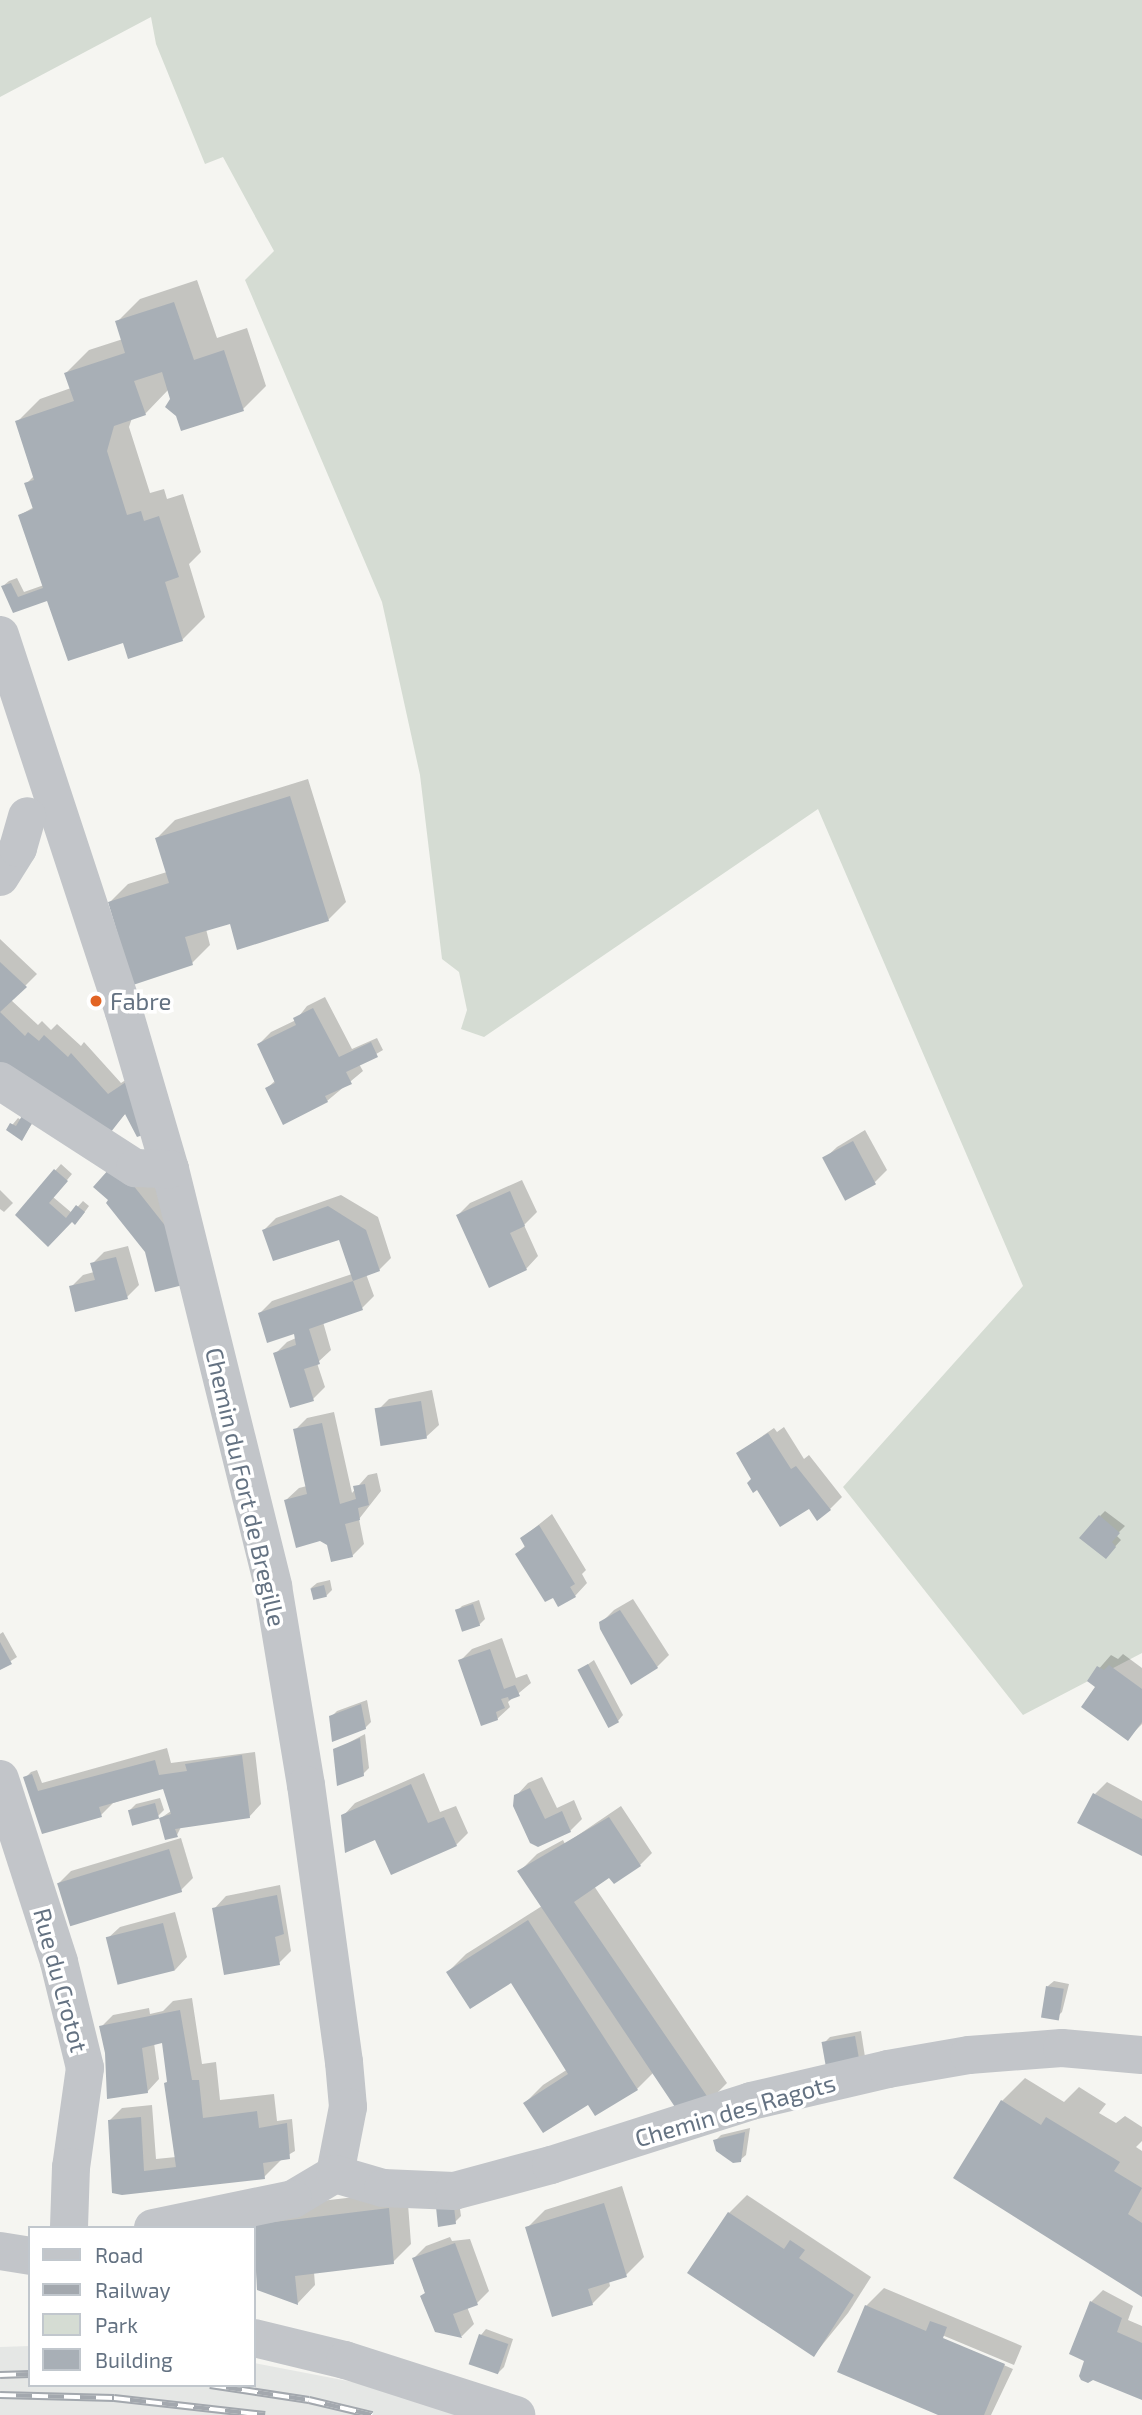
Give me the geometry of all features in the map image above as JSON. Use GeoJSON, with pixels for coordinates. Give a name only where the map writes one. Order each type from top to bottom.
{"type":"FeatureCollection","features":[{"type":"Feature","properties":{"kind":"street","name":"Chemin du Fort de Bregille"},"geometry":{"type":"LineString","coordinates":[[0,635],[124,1012],[170,1169],[273,1586],[306,1785],[348,2107],[335,2174]]}},
{"type":"Feature","properties":{"kind":"street"},"geometry":{"type":"LineString","coordinates":[[0,877],[18,848],[27,816]]}},
{"type":"Feature","properties":{"kind":"street"},"geometry":{"type":"LineString","coordinates":[[0,1081],[135,1168],[170,1169]]}},
{"type":"Feature","properties":{"kind":"street","name":"Rue du Crotot"},"geometry":{"type":"LineString","coordinates":[[0,1779],[59,1962],[85,2068],[71,2167],[69,2226]]}},
{"type":"Feature","properties":{"kind":"street","name":"Chemin des Ragots"},"geometry":{"type":"LineString","coordinates":[[335,2174],[383,2188],[454,2191],[551,2165],[751,2101],[888,2069],[969,2054],[1062,2048],[1142,2056]]}},
{"type":"Feature","properties":{"kind":"street"},"geometry":{"type":"LineString","coordinates":[[163,2226],[293,2199],[335,2174]]}},
{"type":"Feature","properties":{"kind":"street"},"geometry":{"type":"LineString","coordinates":[[0,2251],[28,2256]]}},
{"type":"Feature","properties":{"kind":"street"},"geometry":{"type":"LineString","coordinates":[[256,2339],[345,2360],[516,2415]]}},
{"type":"Feature","properties":{"kind":"shaded area"},"geometry":{"type":"Polygon","coordinates":[[[28,2346],[28,2387],[256,2387],[256,2363],[379,2387],[471,2415],[0,2415],[0,2347],[28,2346]]]}},
{"type":"Feature","properties":{"kind":"green space"},"geometry":{"type":"Polygon","coordinates":[[[0,0],[1142,0],[1142,1653],[1023,1715],[843,1487],[1023,1286],[818,809],[484,1037],[461,1029],[467,1010],[459,972],[442,959],[420,775],[382,602],[245,280],[274,251],[223,157],[205,164],[156,44],[151,17],[0,97],[0,0]]]}},
{"type":"Feature","properties":{"kind":"building"},"geometry":{"type":"Polygon","coordinates":[[[174,302],[194,360],[224,350],[244,411],[181,431],[176,416],[165,407],[170,399],[162,372],[134,381],[146,415],[114,426],[107,451],[127,515],[141,511],[144,521],[159,516],[179,577],[165,582],[183,641],[128,659],[123,643],[68,661],[47,601],[13,613],[1,586],[11,583],[18,597],[43,588],[18,515],[33,509],[24,483],[34,480],[15,421],[74,401],[64,373],[125,353],[115,321],[174,302]]]}},
{"type":"Feature","properties":{"kind":"building"},"geometry":{"type":"Polygon","coordinates":[[[290,796],[329,921],[237,950],[230,924],[185,937],[193,965],[133,985],[108,902],[169,883],[155,838],[290,796]]]}},
{"type":"Feature","properties":{"kind":"building"},"geometry":{"type":"Polygon","coordinates":[[[0,962],[27,987],[0,1012],[0,962]]]}},
{"type":"Feature","properties":{"kind":"building"},"geometry":{"type":"Polygon","coordinates":[[[313,1008],[339,1057],[371,1042],[378,1057],[346,1072],[352,1084],[325,1096],[328,1102],[283,1125],[265,1088],[275,1083],[257,1044],[296,1025],[293,1018],[313,1008]]]}},
{"type":"Feature","properties":{"kind":"building"},"geometry":{"type":"Polygon","coordinates":[[[0,1012],[25,1036],[28,1032],[39,1041],[44,1035],[68,1057],[71,1053],[108,1094],[129,1080],[146,1134],[137,1137],[125,1114],[107,1137],[0,1074],[0,1012]]]}},
{"type":"Feature","properties":{"kind":"building"},"geometry":{"type":"Polygon","coordinates":[[[26,1109],[36,1116],[22,1141],[6,1130],[10,1123],[16,1126],[26,1109]]]}},
{"type":"Feature","properties":{"kind":"building"},"geometry":{"type":"Polygon","coordinates":[[[853,1141],[876,1184],[845,1201],[822,1157],[853,1141]]]}},
{"type":"Feature","properties":{"kind":"building"},"geometry":{"type":"Polygon","coordinates":[[[110,1168],[133,1185],[167,1228],[183,1285],[155,1292],[145,1252],[106,1203],[108,1200],[93,1187],[110,1168]]]}},
{"type":"Feature","properties":{"kind":"building"},"geometry":{"type":"Polygon","coordinates":[[[54,1169],[68,1181],[49,1203],[66,1218],[76,1205],[85,1212],[75,1225],[72,1222],[48,1247],[15,1215],[54,1169]]]}},
{"type":"Feature","properties":{"kind":"building"},"geometry":{"type":"Polygon","coordinates":[[[510,1191],[525,1226],[510,1233],[527,1270],[489,1288],[456,1215],[510,1191]]]}},
{"type":"Feature","properties":{"kind":"building"},"geometry":{"type":"Polygon","coordinates":[[[328,1206],[366,1230],[380,1271],[353,1281],[339,1240],[273,1261],[262,1230],[328,1206]]]}},
{"type":"Feature","properties":{"kind":"building"},"geometry":{"type":"Polygon","coordinates":[[[116,1257],[128,1299],[75,1312],[69,1286],[95,1280],[90,1263],[116,1257]]]}},
{"type":"Feature","properties":{"kind":"building"},"geometry":{"type":"Polygon","coordinates":[[[353,1281],[363,1310],[309,1329],[320,1364],[304,1369],[314,1401],[290,1408],[273,1353],[296,1345],[294,1334],[267,1343],[258,1313],[353,1281]]]}},
{"type":"Feature","properties":{"kind":"building"},"geometry":{"type":"Polygon","coordinates":[[[421,1401],[427,1439],[381,1446],[375,1408],[421,1401]]]}},
{"type":"Feature","properties":{"kind":"building"},"geometry":{"type":"Polygon","coordinates":[[[322,1423],[340,1504],[356,1499],[353,1486],[365,1484],[369,1505],[358,1508],[360,1520],[345,1524],[353,1557],[331,1562],[327,1545],[320,1541],[296,1548],[284,1500],[307,1494],[293,1429],[322,1423]]]}},
{"type":"Feature","properties":{"kind":"building"},"geometry":{"type":"Polygon","coordinates":[[[768,1433],[791,1469],[796,1466],[831,1510],[817,1521],[809,1509],[780,1527],[757,1490],[753,1493],[747,1483],[751,1479],[736,1453],[768,1433]]]}},
{"type":"Feature","properties":{"kind":"building"},"geometry":{"type":"Polygon","coordinates":[[[1099,1515],[1120,1533],[1112,1542],[1116,1547],[1106,1559],[1079,1538],[1099,1515]]]}},
{"type":"Feature","properties":{"kind":"building"},"geometry":{"type":"Polygon","coordinates":[[[539,1525],[575,1584],[570,1587],[576,1597],[558,1607],[553,1598],[545,1602],[515,1554],[525,1547],[520,1538],[539,1525]]]}},
{"type":"Feature","properties":{"kind":"building"},"geometry":{"type":"Polygon","coordinates":[[[324,1585],[327,1597],[313,1600],[310,1588],[324,1585]]]}},
{"type":"Feature","properties":{"kind":"building"},"geometry":{"type":"Polygon","coordinates":[[[473,1604],[480,1626],[462,1632],[455,1610],[473,1604]]]}},
{"type":"Feature","properties":{"kind":"building"},"geometry":{"type":"Polygon","coordinates":[[[620,1610],[658,1668],[631,1685],[600,1629],[599,1622],[620,1610]]]}},
{"type":"Feature","properties":{"kind":"building"},"geometry":{"type":"Polygon","coordinates":[[[0,1642],[12,1664],[0,1670],[0,1642]]]}},
{"type":"Feature","properties":{"kind":"building"},"geometry":{"type":"Polygon","coordinates":[[[490,1649],[504,1689],[515,1685],[520,1696],[509,1700],[508,1697],[501,1699],[505,1708],[496,1712],[498,1720],[481,1726],[458,1660],[490,1649]]]}},
{"type":"Feature","properties":{"kind":"building"},"geometry":{"type":"Polygon","coordinates":[[[588,1664],[619,1722],[608,1728],[577,1670],[588,1664]]]}},
{"type":"Feature","properties":{"kind":"building"},"geometry":{"type":"Polygon","coordinates":[[[1109,1665],[1142,1689],[1142,1722],[1128,1741],[1081,1707],[1095,1687],[1087,1681],[1097,1666],[1104,1670],[1109,1665]]]}},
{"type":"Feature","properties":{"kind":"building"},"geometry":{"type":"Polygon","coordinates":[[[361,1704],[366,1729],[332,1742],[329,1716],[361,1704]]]}},
{"type":"Feature","properties":{"kind":"building"},"geometry":{"type":"Polygon","coordinates":[[[360,1738],[364,1776],[337,1786],[333,1749],[360,1738]]]}},
{"type":"Feature","properties":{"kind":"building"},"geometry":{"type":"Polygon","coordinates":[[[242,1755],[250,1818],[175,1829],[178,1837],[165,1840],[159,1818],[171,1814],[163,1789],[99,1807],[102,1817],[42,1834],[23,1777],[32,1774],[38,1791],[155,1760],[159,1775],[187,1771],[185,1764],[242,1755]]]}},
{"type":"Feature","properties":{"kind":"building"},"geometry":{"type":"Polygon","coordinates":[[[411,1784],[428,1823],[444,1817],[457,1846],[391,1875],[375,1840],[345,1853],[341,1815],[411,1784]]]}},
{"type":"Feature","properties":{"kind":"building"},"geometry":{"type":"Polygon","coordinates":[[[530,1788],[545,1819],[562,1811],[571,1832],[538,1847],[530,1843],[513,1806],[514,1795],[530,1788]]]}},
{"type":"Feature","properties":{"kind":"building"},"geometry":{"type":"Polygon","coordinates":[[[1093,1793],[1142,1819],[1142,1856],[1077,1823],[1093,1793]]]}},
{"type":"Feature","properties":{"kind":"building"},"geometry":{"type":"Polygon","coordinates":[[[155,1803],[159,1818],[132,1826],[128,1810],[155,1803]]]}},
{"type":"Feature","properties":{"kind":"building"},"geometry":{"type":"Polygon","coordinates":[[[609,1817],[641,1866],[614,1884],[609,1878],[574,1902],[711,2102],[679,2113],[517,1871],[609,1817]]]}},
{"type":"Feature","properties":{"kind":"building"},"geometry":{"type":"Polygon","coordinates":[[[169,1849],[182,1892],[70,1926],[57,1883],[169,1849]]]}},
{"type":"Feature","properties":{"kind":"building"},"geometry":{"type":"Polygon","coordinates":[[[277,1895],[284,1934],[275,1937],[280,1965],[224,1975],[212,1908],[277,1895]]]}},
{"type":"Feature","properties":{"kind":"building"},"geometry":{"type":"Polygon","coordinates":[[[528,1920],[638,2090],[595,2116],[588,2105],[543,2133],[523,2103],[568,2074],[511,1983],[470,2009],[446,1972],[528,1920]]]}},
{"type":"Feature","properties":{"kind":"building"},"geometry":{"type":"Polygon","coordinates":[[[163,1923],[175,1971],[118,1985],[106,1937],[163,1923]]]}},
{"type":"Feature","properties":{"kind":"building"},"geometry":{"type":"Polygon","coordinates":[[[1046,1986],[1064,1989],[1059,2020],[1041,2018],[1046,1986]]]}},
{"type":"Feature","properties":{"kind":"building"},"geometry":{"type":"Polygon","coordinates":[[[180,2010],[192,2080],[199,2080],[203,2118],[257,2111],[259,2128],[287,2123],[290,2159],[263,2163],[265,2179],[122,2195],[112,2193],[108,2120],[141,2117],[144,2171],[176,2167],[164,2083],[167,2082],[162,2043],[142,2048],[148,2093],[107,2099],[105,2053],[99,2026],[180,2010]]]}},
{"type":"Feature","properties":{"kind":"building"},"geometry":{"type":"Polygon","coordinates":[[[855,2036],[860,2065],[827,2070],[822,2042],[855,2036]]]}},
{"type":"Feature","properties":{"kind":"building"},"geometry":{"type":"Polygon","coordinates":[[[1001,2100],[1041,2125],[1046,2117],[1120,2162],[1114,2171],[1142,2188],[1128,2214],[1142,2223],[1142,2297],[953,2178],[1001,2100]]]}},
{"type":"Feature","properties":{"kind":"building"},"geometry":{"type":"Polygon","coordinates":[[[745,2132],[741,2162],[733,2163],[716,2151],[713,2140],[745,2132]]]}},
{"type":"Feature","properties":{"kind":"building"},"geometry":{"type":"Polygon","coordinates":[[[604,2203],[627,2277],[588,2289],[593,2305],[552,2317],[525,2227],[604,2203]]]}},
{"type":"Feature","properties":{"kind":"building"},"geometry":{"type":"Polygon","coordinates":[[[436,2207],[454,2207],[456,2224],[438,2227],[436,2207]]]}},
{"type":"Feature","properties":{"kind":"building"},"geometry":{"type":"Polygon","coordinates":[[[389,2208],[394,2264],[295,2276],[298,2305],[257,2290],[256,2226],[249,2225],[389,2208]]]}},
{"type":"Feature","properties":{"kind":"building"},"geometry":{"type":"Polygon","coordinates":[[[728,2212],[784,2249],[790,2240],[805,2250],[799,2258],[854,2295],[814,2357],[687,2273],[728,2212]]]}},
{"type":"Feature","properties":{"kind":"building"},"geometry":{"type":"Polygon","coordinates":[[[455,2243],[478,2305],[453,2314],[462,2338],[435,2332],[420,2296],[425,2293],[412,2258],[455,2243]]]}},
{"type":"Feature","properties":{"kind":"building"},"geometry":{"type":"Polygon","coordinates":[[[1090,2301],[1122,2318],[1117,2332],[1142,2343],[1142,2400],[1093,2380],[1088,2383],[1081,2380],[1079,2376],[1084,2361],[1069,2354],[1090,2301]]]}},
{"type":"Feature","properties":{"kind":"building"},"geometry":{"type":"Polygon","coordinates":[[[865,2305],[926,2331],[930,2321],[947,2327],[943,2338],[1005,2364],[984,2415],[938,2415],[837,2372],[865,2305]]]}},
{"type":"Feature","properties":{"kind":"building"},"geometry":{"type":"Polygon","coordinates":[[[479,2334],[508,2344],[498,2374],[469,2364],[479,2334]]]}},
{"type":"Feature","properties":{"kind":"railway"},"geometry":{"type":"LineString","coordinates":[[0,2375],[28,2374]]}},
{"type":"Feature","properties":{"kind":"railway"},"geometry":{"type":"LineString","coordinates":[[223,2387],[309,2400],[372,2415]]}},
{"type":"Feature","properties":{"kind":"railway"},"geometry":{"type":"LineString","coordinates":[[0,2395],[114,2398],[265,2415]]}},
{"type":"Feature","properties":{"kind":"place","name":"Fabre"},"geometry":{"type":"Point","coordinates":[96,1001]}}]}
